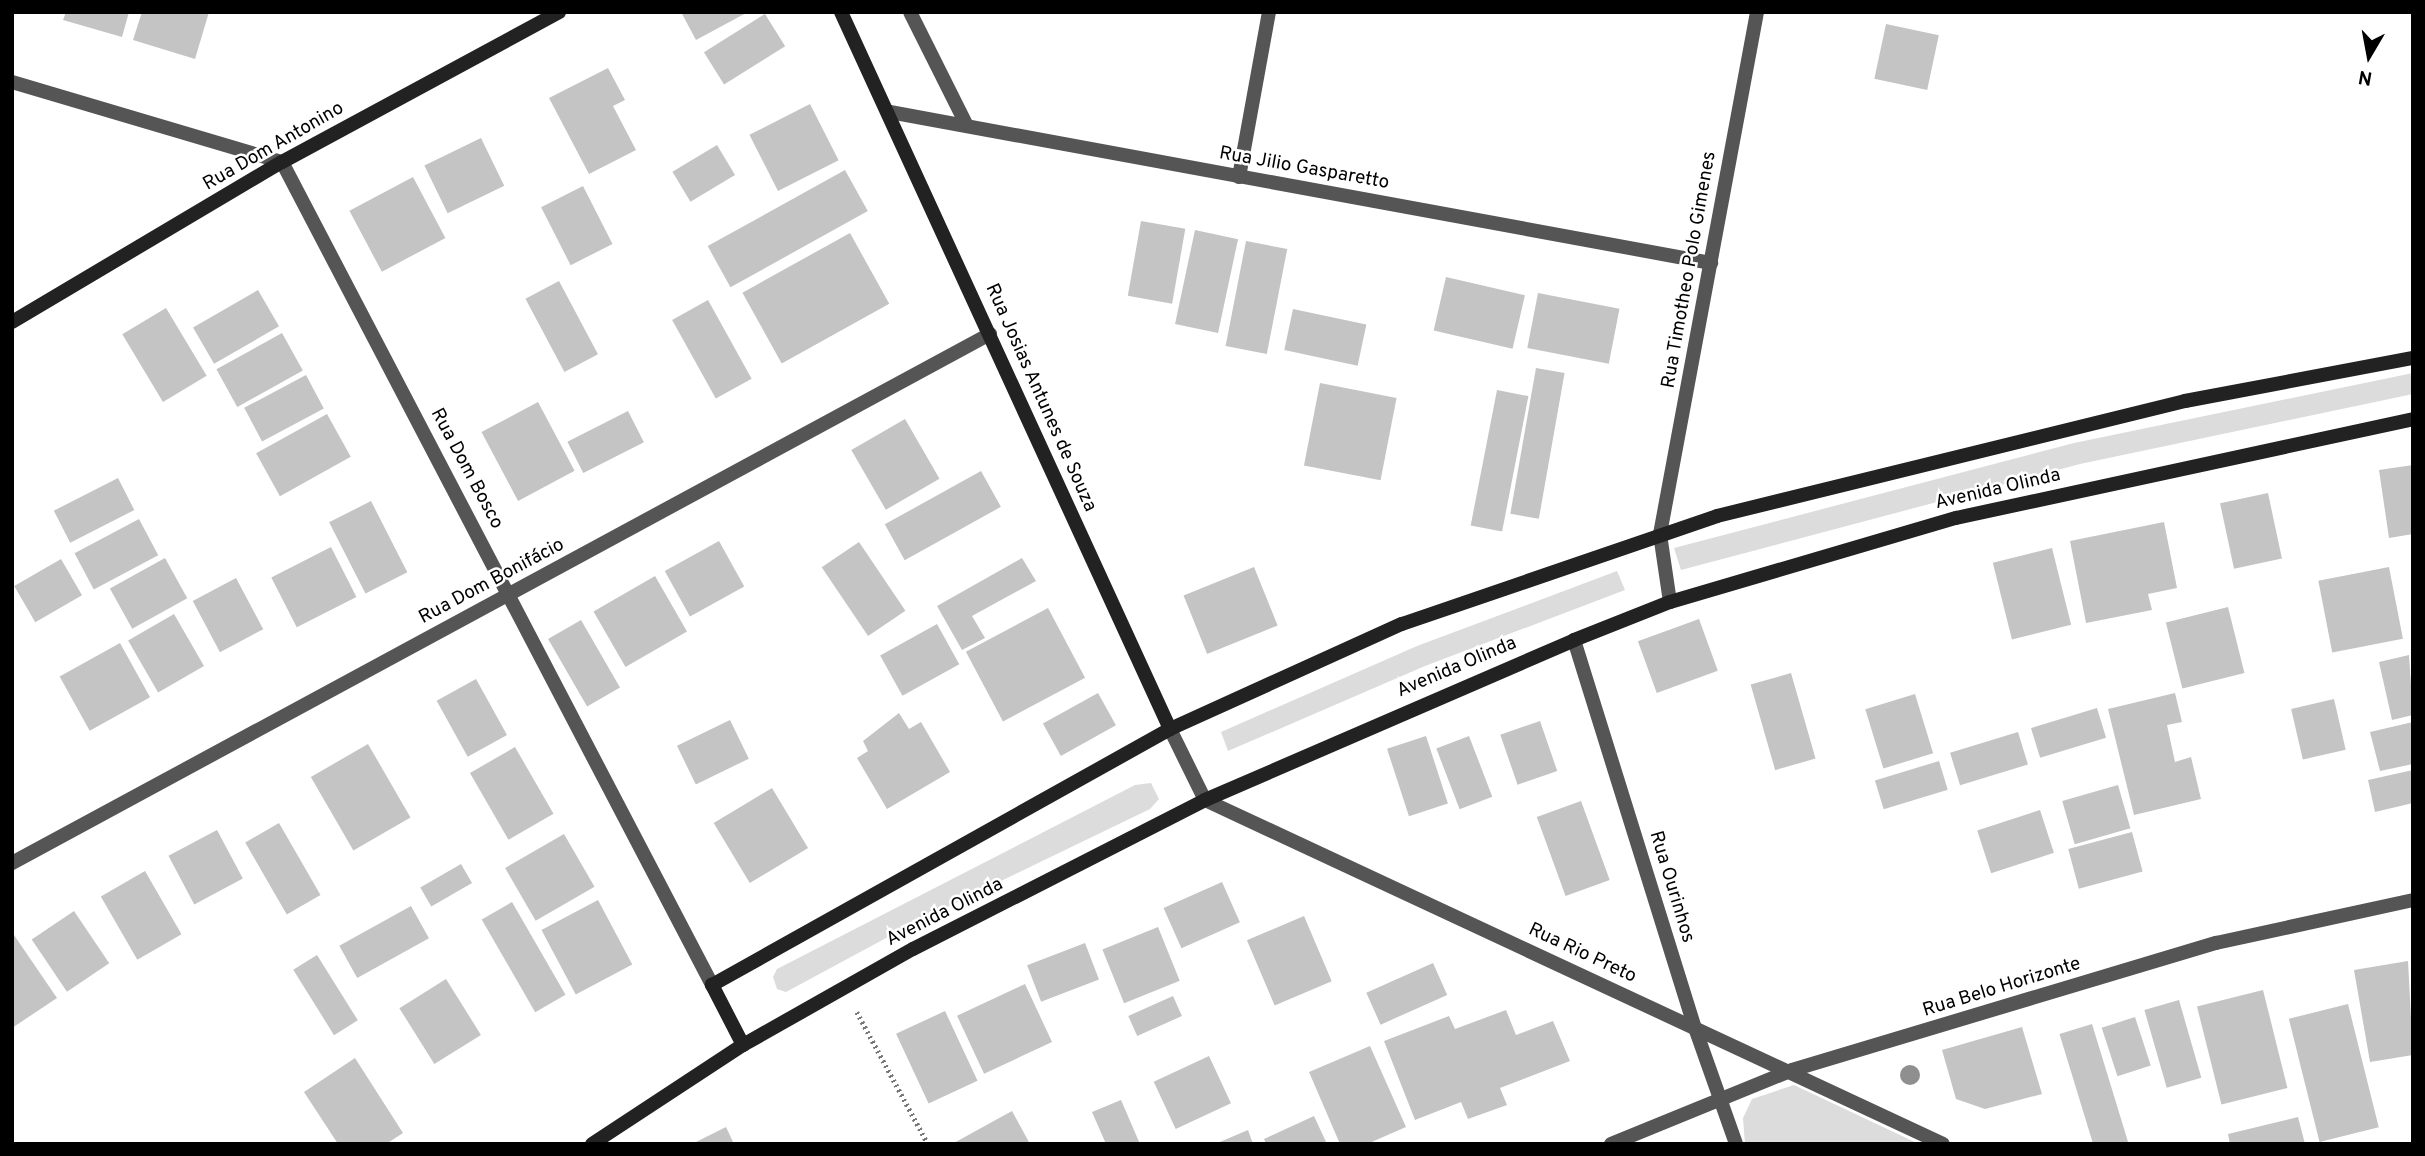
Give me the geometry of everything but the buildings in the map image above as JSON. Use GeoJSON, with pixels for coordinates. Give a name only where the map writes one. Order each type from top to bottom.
{"type":"FeatureCollection","features":[{"type":"Feature","properties":{"kind":"street","name":"Rua Dom Antonino"},"geometry":{"type":"LineString","coordinates":[[12,322],[282,162],[559,12]]}},
{"type":"Feature","properties":{"kind":"street","name":"Rua Josias Antunes de Souza"},"geometry":{"type":"LineString","coordinates":[[841,12],[890,112],[1170,729],[1205,800]]}},
{"type":"Feature","properties":{"kind":"street"},"geometry":{"type":"LineString","coordinates":[[910,12],[967,126]]}},
{"type":"Feature","properties":{"kind":"street"},"geometry":{"type":"LineString","coordinates":[[1239,177],[1269,12]]}},
{"type":"Feature","properties":{"kind":"street","name":"Rua Timotheo Polo Gimenes"},"geometry":{"type":"LineString","coordinates":[[1670,602],[1660,534],[1757,12]]}},
{"type":"Feature","properties":{"kind":"street"},"geometry":{"type":"LineString","coordinates":[[12,82],[282,162]]}},
{"type":"Feature","properties":{"kind":"street","name":"Rua Jilio Gasparetto"},"geometry":{"type":"LineString","coordinates":[[890,112],[1711,263]]}},
{"type":"Feature","properties":{"kind":"street","name":"Rua Dom Bosco"},"geometry":{"type":"LineString","coordinates":[[282,162],[510,594],[743,1045]]}},
{"type":"Feature","properties":{"kind":"street","name":"Rua Dom Bonifácio"},"geometry":{"type":"LineString","coordinates":[[12,863],[990,334]]}},
{"type":"Feature","properties":{"kind":"street"},"geometry":{"type":"LineString","coordinates":[[712,985],[1170,729],[1402,624],[1660,534],[1980,449],[2185,401],[2413,358]]}},
{"type":"Feature","properties":{"kind":"street","name":"Avenida Olinda"},"geometry":{"type":"LineString","coordinates":[[592,1144],[743,1045],[844,987],[1205,800],[1574,640],[1670,602],[1956,519],[2413,419]]}},
{"type":"Feature","properties":{"kind":"street","name":"Rua Ourinhos"},"geometry":{"type":"LineString","coordinates":[[1574,640],[1695,1028],[1737,1144]]}},
{"type":"Feature","properties":{"kind":"street","name":"Rua Rio Preto"},"geometry":{"type":"LineString","coordinates":[[1205,800],[1695,1028],[1792,1070],[1943,1144]]}},
{"type":"Feature","properties":{"kind":"street","name":"Rua Belo Horizonte"},"geometry":{"type":"LineString","coordinates":[[1611,1144],[1721,1096],[1792,1070],[2216,943],[2413,901]]}},
{"type":"Feature","properties":{"kind":"path"},"geometry":{"type":"LineString","coordinates":[[844,987],[928,1144]]}},
{"type":"Feature","properties":{"kind":"shaded area"},"geometry":{"type":"Polygon","coordinates":[[[2413,373],[2413,394],[2080,464],[1681,570],[1674,548],[2074,443],[2413,373]]]}},
{"type":"Feature","properties":{"kind":"shaded area"},"geometry":{"type":"Polygon","coordinates":[[[1617,571],[1625,590],[1425,666],[1228,751],[1221,732],[1417,646],[1617,571]]]}},
{"type":"Feature","properties":{"kind":"shaded area"},"geometry":{"type":"Polygon","coordinates":[[[1151,783],[1159,799],[1150,809],[914,923],[786,992],[777,989],[773,977],[777,969],[1135,785],[1151,783]]]}},
{"type":"Feature","properties":{"kind":"shaded area"},"geometry":{"type":"Polygon","coordinates":[[[1794,1085],[1919,1144],[1745,1144],[1743,1118],[1752,1099],[1794,1085]]]}}]}
